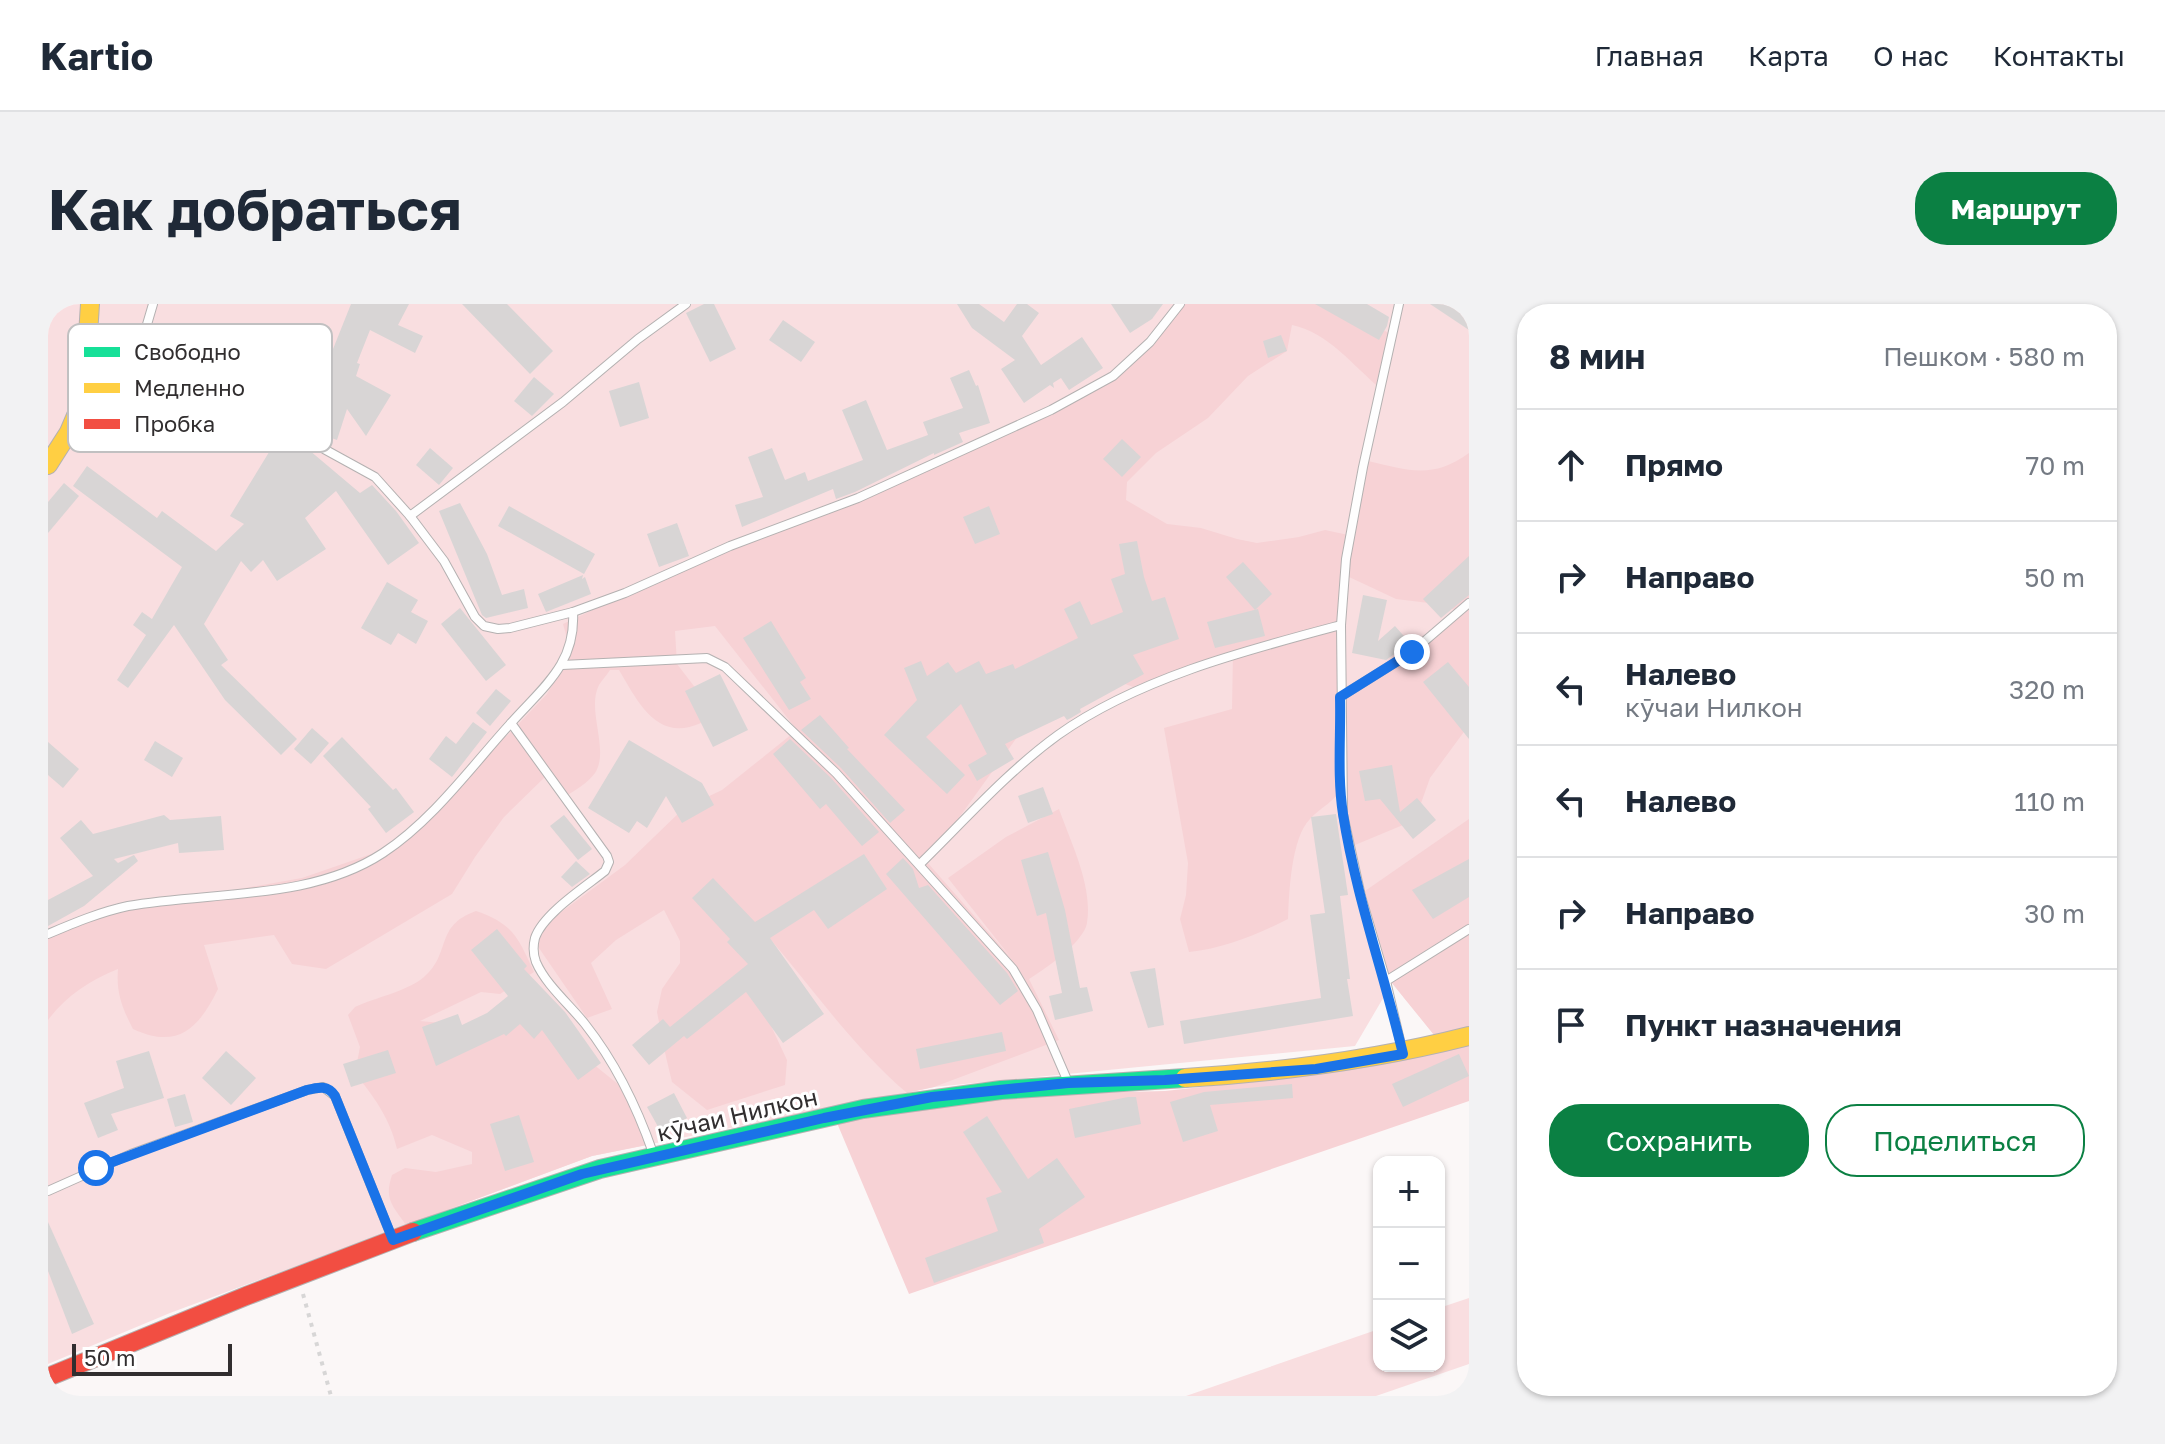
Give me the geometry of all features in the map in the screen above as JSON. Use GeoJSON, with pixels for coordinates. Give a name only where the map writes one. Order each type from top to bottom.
{"type":"FeatureCollection","features":[{"type":"Feature","properties":{"kind":"street"},"geometry":{"type":"LineString","coordinates":[[89,324],[90,304]]}},
{"type":"Feature","properties":{"kind":"street"},"geometry":{"type":"LineString","coordinates":[[48,465],[68,434]]}},
{"type":"Feature","properties":{"kind":"street","name":"кӯчаи Нилкон"},"geometry":{"type":"LineString","coordinates":[[48,1377],[298,1275],[582,1174],[824,1118],[932,1097],[1068,1083],[1165,1080],[1316,1069],[1403,1054],[1469,1036]]}},
{"type":"Feature","properties":{"kind":"lane"},"geometry":{"type":"LineString","coordinates":[[147,324],[153,304]]}},
{"type":"Feature","properties":{"kind":"lane"},"geometry":{"type":"LineString","coordinates":[[410,516],[563,402],[638,339],[686,304]]}},
{"type":"Feature","properties":{"kind":"lane"},"geometry":{"type":"LineString","coordinates":[[328,452],[375,477],[410,516],[444,561],[475,617],[484,626],[510,628],[573,612],[625,593],[730,546],[858,498],[1051,410],[1113,376],[1150,342],[1180,304]]}},
{"type":"Feature","properties":{"kind":"lane"},"geometry":{"type":"LineString","coordinates":[[1399,304],[1346,559],[1340,697],[1343,814],[1361,896],[1403,1054]]}},
{"type":"Feature","properties":{"kind":"lane"},"geometry":{"type":"LineString","coordinates":[[1340,697],[1412,652],[1469,603]]}},
{"type":"Feature","properties":{"kind":"lane"},"geometry":{"type":"LineString","coordinates":[[48,934],[112,910],[296,886],[368,861],[395,844],[422,820],[562,665],[574,633],[573,612]]}},
{"type":"Feature","properties":{"kind":"lane"},"geometry":{"type":"LineString","coordinates":[[920,864],[1012,774],[1062,732],[1112,704],[1183,672],[1250,649],[1341,625]]}},
{"type":"Feature","properties":{"kind":"lane"},"geometry":{"type":"LineString","coordinates":[[562,665],[691,658],[707,658],[718,663],[772,710],[836,773],[1022,982],[1068,1083]]}},
{"type":"Feature","properties":{"kind":"lane"},"geometry":{"type":"LineString","coordinates":[[511,723],[609,862],[605,871],[542,924],[533,948],[534,958],[611,1062],[628,1092],[655,1158]]}},
{"type":"Feature","properties":{"kind":"lane"},"geometry":{"type":"LineString","coordinates":[[1386,981],[1469,929]]}},
{"type":"Feature","properties":{"kind":"lane"},"geometry":{"type":"LineString","coordinates":[[48,1191],[131,1154],[307,1090],[323,1087],[335,1096],[393,1240]]}},
{"type":"Feature","properties":{"kind":"path"},"geometry":{"type":"LineString","coordinates":[[298,1275],[331,1396]]}},
{"type":"Feature","properties":{"kind":"shaded area"},"geometry":{"type":"Polygon","coordinates":[[[48,304],[1469,304],[1469,1027],[1439,1041],[1392,983],[1355,1046],[934,1087],[592,1156],[170,1313],[48,1364],[48,304]]]}},
{"type":"Feature","properties":{"kind":"shaded area"},"geometry":{"type":"Polygon","coordinates":[[[1176,304],[1347,304],[1347,309],[1392,335],[1381,389],[1329,342],[1292,325],[1287,351],[1248,376],[1208,418],[1156,453],[1127,482],[1126,500],[1167,524],[1201,528],[1257,543],[1325,530],[1353,536],[1368,461],[1408,470],[1431,470],[1469,453],[1469,725],[1430,778],[1415,820],[1355,845],[1342,788],[1310,819],[1295,852],[1288,919],[1240,940],[1189,952],[1180,919],[1186,895],[1188,863],[1164,728],[1232,709],[1233,652],[1141,690],[1107,677],[1036,711],[927,862],[1012,959],[948,878],[1006,837],[1059,809],[1084,880],[1087,923],[1072,946],[1029,979],[1059,1040],[934,1087],[907,1093],[851,1037],[767,935],[779,993],[772,1028],[787,1060],[785,1085],[707,1110],[672,1082],[666,1057],[657,1012],[662,989],[680,963],[680,941],[664,910],[616,940],[591,963],[612,1009],[587,1018],[530,935],[625,865],[684,808],[722,790],[797,730],[715,626],[675,631],[677,664],[707,703],[701,723],[672,728],[661,723],[642,706],[619,670],[610,670],[596,695],[600,753],[599,764],[592,777],[565,797],[546,776],[504,817],[452,894],[326,969],[292,964],[274,935],[204,945],[218,989],[203,1015],[185,1032],[163,1037],[133,1029],[121,1000],[118,969],[79,990],[48,1020],[48,937],[119,903],[200,896],[302,878],[380,851],[424,816],[472,763],[509,734],[547,694],[571,652],[563,624],[707,556],[854,502],[1118,375],[1163,327],[1176,304]],[[1347,576],[1342,692],[1414,647],[1455,610],[1437,604],[1396,599],[1347,576]]]}},
{"type":"Feature","properties":{"kind":"shaded area"},"geometry":{"type":"Polygon","coordinates":[[[1469,819],[1469,1027],[1439,1041],[1392,983],[1365,891],[1469,819]]]}},
{"type":"Feature","properties":{"kind":"shaded area"},"geometry":{"type":"Polygon","coordinates":[[[476,911],[507,927],[524,950],[534,972],[500,994],[481,992],[420,1021],[483,1027],[530,1003],[582,1055],[624,1089],[647,1145],[592,1156],[406,1225],[389,1196],[392,1175],[405,1168],[436,1172],[472,1164],[472,1152],[432,1135],[397,1149],[386,1118],[355,1073],[360,1047],[348,1015],[355,1007],[424,977],[433,968],[454,924],[476,911]]]}},
{"type":"Feature","properties":{"kind":"shaded area"},"geometry":{"type":"Polygon","coordinates":[[[1469,1042],[1469,1101],[909,1294],[837,1123],[1002,1095],[1165,1091],[1321,1074],[1469,1042]]]}},
{"type":"Feature","properties":{"kind":"shaded area"},"geometry":{"type":"Polygon","coordinates":[[[1469,1298],[1469,1364],[1376,1396],[1186,1396],[1373,1331],[1373,1372],[1445,1372],[1445,1306],[1469,1298]]]}},
{"type":"Feature","properties":{"kind":"building"},"geometry":{"type":"Polygon","coordinates":[[[351,304],[409,304],[398,325],[423,336],[415,353],[370,330],[357,363],[360,364],[356,376],[391,395],[366,436],[347,409],[337,440],[332,438],[332,352],[351,304]]]}},
{"type":"Feature","properties":{"kind":"building"},"geometry":{"type":"Polygon","coordinates":[[[462,304],[507,304],[553,351],[530,374],[462,304]]]}},
{"type":"Feature","properties":{"kind":"building"},"geometry":{"type":"Polygon","coordinates":[[[704,304],[714,304],[736,349],[710,362],[686,313],[704,304]]]}},
{"type":"Feature","properties":{"kind":"building"},"geometry":{"type":"Polygon","coordinates":[[[957,304],[979,304],[1004,322],[1017,304],[1027,304],[1039,313],[1022,336],[1041,365],[1082,337],[1103,368],[1069,390],[1061,378],[1053,383],[1054,388],[1050,385],[1024,403],[1001,369],[1015,360],[972,328],[957,304]]]}},
{"type":"Feature","properties":{"kind":"building"},"geometry":{"type":"Polygon","coordinates":[[[1111,304],[1163,304],[1152,319],[1130,333],[1111,304]]]}},
{"type":"Feature","properties":{"kind":"building"},"geometry":{"type":"Polygon","coordinates":[[[1315,304],[1367,304],[1389,317],[1387,326],[1379,340],[1315,304]]]}},
{"type":"Feature","properties":{"kind":"building"},"geometry":{"type":"Polygon","coordinates":[[[1430,304],[1469,304],[1469,330],[1430,304]]]}},
{"type":"Feature","properties":{"kind":"building"},"geometry":{"type":"Polygon","coordinates":[[[783,320],[815,342],[801,362],[769,340],[783,320]]]}},
{"type":"Feature","properties":{"kind":"building"},"geometry":{"type":"Polygon","coordinates":[[[1281,335],[1287,351],[1268,358],[1263,341],[1281,335]]]}},
{"type":"Feature","properties":{"kind":"building"},"geometry":{"type":"Polygon","coordinates":[[[969,370],[978,385],[990,423],[959,433],[963,442],[855,492],[836,499],[833,489],[742,527],[735,505],[763,497],[748,457],[772,448],[785,480],[805,472],[808,481],[863,460],[842,410],[866,400],[887,450],[928,435],[923,422],[963,408],[950,378],[969,370]]]}},
{"type":"Feature","properties":{"kind":"building"},"geometry":{"type":"Polygon","coordinates":[[[534,377],[554,394],[532,416],[514,401],[534,377]]]}},
{"type":"Feature","properties":{"kind":"building"},"geometry":{"type":"Polygon","coordinates":[[[639,382],[649,418],[620,427],[609,391],[639,382]]]}},
{"type":"Feature","properties":{"kind":"building"},"geometry":{"type":"Polygon","coordinates":[[[1122,439],[1141,457],[1122,477],[1103,459],[1122,439]]]}},
{"type":"Feature","properties":{"kind":"building"},"geometry":{"type":"Polygon","coordinates":[[[430,448],[453,468],[439,485],[416,465],[430,448]]]}},
{"type":"Feature","properties":{"kind":"building"},"geometry":{"type":"Polygon","coordinates":[[[269,452],[311,452],[360,493],[372,485],[419,543],[388,565],[336,491],[305,518],[326,549],[277,581],[263,560],[251,572],[241,561],[204,624],[228,660],[221,665],[297,739],[281,755],[225,700],[174,625],[128,688],[117,680],[146,635],[133,625],[142,612],[152,619],[182,567],[73,486],[87,466],[157,518],[162,511],[216,551],[244,524],[230,516],[269,452]]]}},
{"type":"Feature","properties":{"kind":"building"},"geometry":{"type":"Polygon","coordinates":[[[64,483],[79,496],[48,533],[48,502],[64,483]]]}},
{"type":"Feature","properties":{"kind":"building"},"geometry":{"type":"Polygon","coordinates":[[[460,503],[487,554],[502,595],[524,589],[528,608],[486,618],[482,615],[439,511],[460,503]]]}},
{"type":"Feature","properties":{"kind":"building"},"geometry":{"type":"Polygon","coordinates":[[[509,506],[595,554],[584,574],[498,526],[509,506]]]}},
{"type":"Feature","properties":{"kind":"building"},"geometry":{"type":"Polygon","coordinates":[[[989,506],[1000,534],[975,544],[963,517],[989,506]]]}},
{"type":"Feature","properties":{"kind":"building"},"geometry":{"type":"Polygon","coordinates":[[[677,523],[689,556],[659,567],[647,534],[677,523]]]}},
{"type":"Feature","properties":{"kind":"building"},"geometry":{"type":"Polygon","coordinates":[[[1137,541],[1152,601],[1165,597],[1179,639],[1133,655],[1144,674],[1080,709],[1081,712],[1071,718],[1067,720],[1064,716],[1005,744],[1014,759],[977,781],[968,765],[987,754],[961,704],[926,737],[965,775],[947,794],[884,735],[917,700],[904,668],[921,661],[927,676],[948,662],[956,673],[979,661],[986,674],[1013,664],[1015,669],[1078,638],[1064,609],[1080,601],[1091,625],[1123,612],[1111,579],[1125,574],[1119,544],[1137,541]]]}},
{"type":"Feature","properties":{"kind":"building"},"geometry":{"type":"Polygon","coordinates":[[[1469,556],[1469,595],[1441,618],[1423,599],[1469,556]]]}},
{"type":"Feature","properties":{"kind":"building"},"geometry":{"type":"Polygon","coordinates":[[[1243,562],[1272,594],[1255,610],[1226,577],[1243,562]]]}},
{"type":"Feature","properties":{"kind":"building"},"geometry":{"type":"Polygon","coordinates":[[[583,575],[582,579],[585,577],[591,594],[546,612],[538,594],[583,575]]]}},
{"type":"Feature","properties":{"kind":"building"},"geometry":{"type":"Polygon","coordinates":[[[387,582],[418,600],[411,612],[428,621],[416,644],[398,633],[391,645],[361,628],[387,582]]]}},
{"type":"Feature","properties":{"kind":"building"},"geometry":{"type":"Polygon","coordinates":[[[1363,595],[1387,600],[1378,641],[1395,626],[1410,643],[1386,660],[1352,653],[1363,595]]]}},
{"type":"Feature","properties":{"kind":"building"},"geometry":{"type":"Polygon","coordinates":[[[460,608],[506,665],[486,681],[441,624],[460,608]]]}},
{"type":"Feature","properties":{"kind":"building"},"geometry":{"type":"Polygon","coordinates":[[[1258,609],[1265,636],[1215,648],[1207,622],[1258,609]]]}},
{"type":"Feature","properties":{"kind":"building"},"geometry":{"type":"Polygon","coordinates":[[[771,621],[806,678],[800,682],[811,699],[789,710],[743,638],[771,621]]]}},
{"type":"Feature","properties":{"kind":"building"},"geometry":{"type":"Polygon","coordinates":[[[1448,662],[1469,687],[1469,739],[1423,682],[1448,662]]]}},
{"type":"Feature","properties":{"kind":"building"},"geometry":{"type":"Polygon","coordinates":[[[720,674],[748,730],[713,747],[685,691],[720,674]]]}},
{"type":"Feature","properties":{"kind":"building"},"geometry":{"type":"Polygon","coordinates":[[[496,689],[511,701],[490,726],[476,713],[496,689]]]}},
{"type":"Feature","properties":{"kind":"building"},"geometry":{"type":"Polygon","coordinates":[[[820,715],[847,749],[905,810],[890,823],[841,768],[801,730],[820,715]]]}},
{"type":"Feature","properties":{"kind":"building"},"geometry":{"type":"Polygon","coordinates":[[[473,722],[487,732],[452,777],[429,759],[446,736],[456,744],[473,722]]]}},
{"type":"Feature","properties":{"kind":"building"},"geometry":{"type":"Polygon","coordinates":[[[312,728],[329,743],[311,764],[294,749],[312,728]]]}},
{"type":"Feature","properties":{"kind":"building"},"geometry":{"type":"Polygon","coordinates":[[[342,737],[393,790],[396,788],[414,812],[386,833],[368,809],[371,807],[323,756],[342,737]]]}},
{"type":"Feature","properties":{"kind":"building"},"geometry":{"type":"Polygon","coordinates":[[[790,739],[831,778],[879,832],[862,846],[826,804],[820,809],[773,754],[790,739]]]}},
{"type":"Feature","properties":{"kind":"building"},"geometry":{"type":"Polygon","coordinates":[[[629,740],[702,783],[714,805],[682,823],[666,796],[647,828],[637,821],[629,833],[588,808],[629,740]]]}},
{"type":"Feature","properties":{"kind":"building"},"geometry":{"type":"Polygon","coordinates":[[[155,741],[183,758],[172,777],[144,760],[155,741]]]}},
{"type":"Feature","properties":{"kind":"building"},"geometry":{"type":"Polygon","coordinates":[[[48,742],[79,769],[63,788],[48,775],[48,742]]]}},
{"type":"Feature","properties":{"kind":"building"},"geometry":{"type":"Polygon","coordinates":[[[1392,765],[1400,812],[1417,798],[1436,820],[1413,839],[1380,799],[1365,801],[1359,771],[1392,765]]]}},
{"type":"Feature","properties":{"kind":"building"},"geometry":{"type":"Polygon","coordinates":[[[1043,787],[1053,814],[1028,823],[1018,796],[1043,787]]]}},
{"type":"Feature","properties":{"kind":"building"},"geometry":{"type":"Polygon","coordinates":[[[1336,814],[1348,895],[1340,896],[1353,1016],[1184,1044],[1180,1021],[1321,998],[1310,915],[1325,913],[1311,817],[1336,814]]]}},
{"type":"Feature","properties":{"kind":"building"},"geometry":{"type":"Polygon","coordinates":[[[164,815],[170,820],[221,816],[224,850],[179,853],[178,843],[114,859],[118,863],[134,855],[138,861],[84,906],[48,926],[48,900],[93,876],[60,838],[81,820],[93,834],[164,815]]]}},
{"type":"Feature","properties":{"kind":"building"},"geometry":{"type":"Polygon","coordinates":[[[564,815],[592,849],[578,860],[550,826],[564,815]]]}},
{"type":"Feature","properties":{"kind":"building"},"geometry":{"type":"Polygon","coordinates":[[[1048,852],[1065,910],[1080,988],[1087,987],[1093,1011],[1055,1020],[1049,996],[1062,993],[1046,913],[1037,916],[1021,860],[1048,852]]]}},
{"type":"Feature","properties":{"kind":"building"},"geometry":{"type":"Polygon","coordinates":[[[864,854],[887,889],[828,929],[814,910],[770,938],[824,1014],[783,1043],[746,992],[649,1065],[632,1045],[663,1019],[670,1027],[748,964],[727,942],[730,939],[692,898],[713,878],[755,922],[864,854]]]}},
{"type":"Feature","properties":{"kind":"building"},"geometry":{"type":"Polygon","coordinates":[[[903,858],[913,869],[919,888],[928,885],[1007,973],[1018,991],[1000,1005],[886,874],[903,858]]]}},
{"type":"Feature","properties":{"kind":"building"},"geometry":{"type":"Polygon","coordinates":[[[1469,859],[1469,897],[1433,919],[1412,890],[1469,859]]]}},
{"type":"Feature","properties":{"kind":"building"},"geometry":{"type":"Polygon","coordinates":[[[576,861],[590,874],[572,887],[561,877],[576,861]]]}},
{"type":"Feature","properties":{"kind":"building"},"geometry":{"type":"Polygon","coordinates":[[[497,929],[527,966],[524,969],[565,1012],[601,1063],[578,1080],[542,1030],[534,1039],[520,1024],[506,1036],[504,1034],[436,1066],[422,1027],[458,1014],[462,1025],[487,1013],[508,996],[471,950],[497,929]]]}},
{"type":"Feature","properties":{"kind":"building"},"geometry":{"type":"Polygon","coordinates":[[[1155,968],[1164,1025],[1148,1028],[1130,972],[1155,968]]]}},
{"type":"Feature","properties":{"kind":"building"},"geometry":{"type":"Polygon","coordinates":[[[1002,1032],[1006,1051],[920,1069],[916,1049],[1002,1032]]]}},
{"type":"Feature","properties":{"kind":"building"},"geometry":{"type":"Polygon","coordinates":[[[388,1050],[396,1073],[351,1087],[343,1064],[388,1050]]]}},
{"type":"Feature","properties":{"kind":"building"},"geometry":{"type":"Polygon","coordinates":[[[149,1051],[164,1098],[111,1114],[118,1130],[98,1138],[84,1103],[124,1088],[116,1061],[149,1051]]]}},
{"type":"Feature","properties":{"kind":"building"},"geometry":{"type":"Polygon","coordinates":[[[226,1051],[256,1078],[231,1105],[202,1078],[226,1051]]]}},
{"type":"Feature","properties":{"kind":"building"},"geometry":{"type":"Polygon","coordinates":[[[1459,1054],[1469,1076],[1403,1107],[1392,1084],[1459,1054]]]}},
{"type":"Feature","properties":{"kind":"building"},"geometry":{"type":"Polygon","coordinates":[[[1292,1084],[1293,1098],[1210,1105],[1218,1131],[1183,1142],[1170,1102],[1204,1092],[1292,1084]]]}},
{"type":"Feature","properties":{"kind":"building"},"geometry":{"type":"Polygon","coordinates":[[[674,1093],[687,1118],[661,1132],[647,1107],[674,1093]]]}},
{"type":"Feature","properties":{"kind":"building"},"geometry":{"type":"Polygon","coordinates":[[[185,1094],[193,1122],[175,1127],[167,1099],[185,1094]]]}},
{"type":"Feature","properties":{"kind":"building"},"geometry":{"type":"Polygon","coordinates":[[[1136,1097],[1141,1124],[1075,1138],[1069,1109],[1136,1097]]]}},
{"type":"Feature","properties":{"kind":"building"},"geometry":{"type":"Polygon","coordinates":[[[519,1115],[534,1162],[505,1171],[490,1124],[519,1115]]]}},
{"type":"Feature","properties":{"kind":"building"},"geometry":{"type":"Polygon","coordinates":[[[987,1116],[1028,1179],[1057,1158],[1085,1197],[1039,1229],[1044,1243],[934,1283],[925,1258],[998,1231],[986,1198],[1002,1192],[963,1132],[987,1116]]]}},
{"type":"Feature","properties":{"kind":"building"},"geometry":{"type":"Polygon","coordinates":[[[48,1222],[94,1324],[72,1334],[48,1271],[48,1222]]]}},
{"type":"Feature","properties":{"kind":"traffic: fast"},"geometry":{"type":"LineString","coordinates":[[413,1232],[600,1169],[863,1109],[1001,1090],[1185,1078]]}},
{"type":"Feature","properties":{"kind":"traffic: slow"},"geometry":{"type":"LineString","coordinates":[[89,324],[90,304]]}},
{"type":"Feature","properties":{"kind":"traffic: slow"},"geometry":{"type":"LineString","coordinates":[[48,465],[68,434]]}},
{"type":"Feature","properties":{"kind":"traffic: slow"},"geometry":{"type":"LineString","coordinates":[[1185,1078],[1328,1064],[1469,1036]]}},
{"type":"Feature","properties":{"kind":"traffic: jam"},"geometry":{"type":"LineString","coordinates":[[48,1377],[413,1232]]}},
{"type":"Feature","properties":{"kind":"route"},"geometry":{"type":"LineString","coordinates":[[96,1168],[307,1090],[323,1087],[335,1096],[393,1240],[582,1174],[824,1118],[932,1097],[1068,1083],[1165,1080],[1316,1069],[1403,1054],[1361,896],[1343,814],[1340,697],[1412,652]]}}]}
